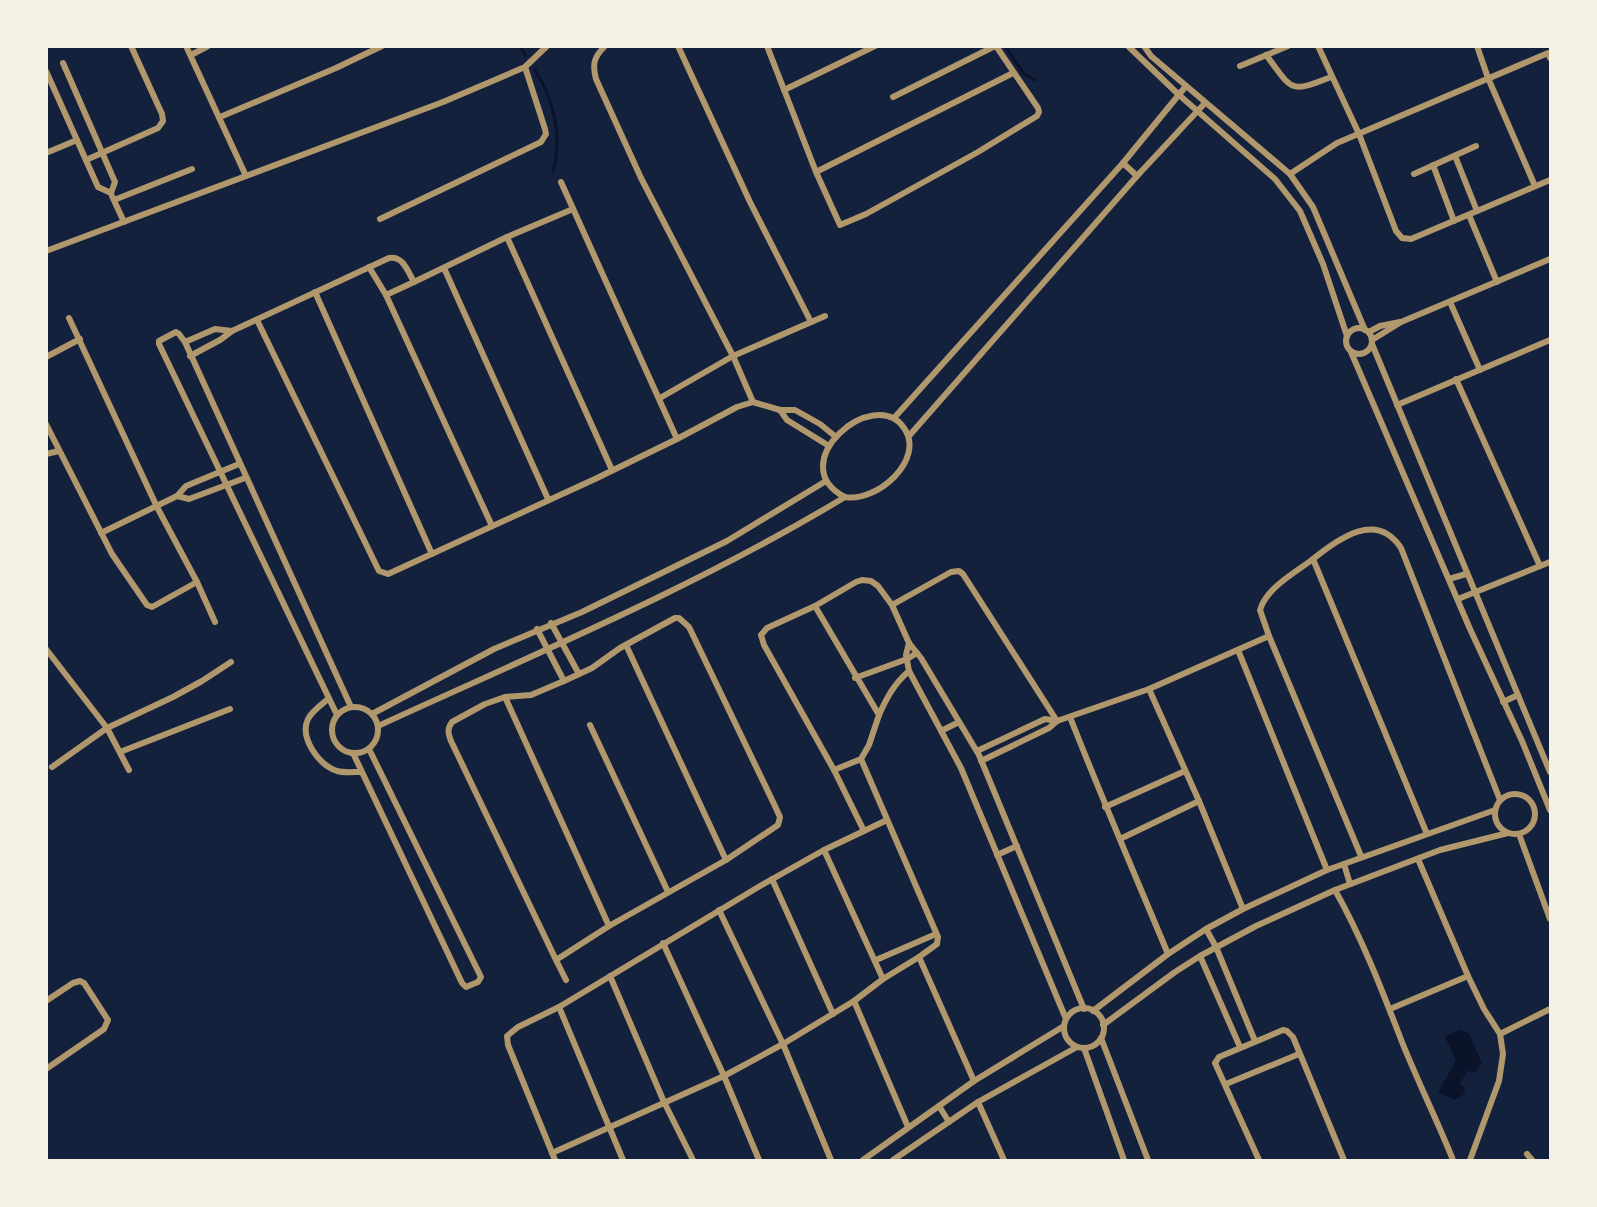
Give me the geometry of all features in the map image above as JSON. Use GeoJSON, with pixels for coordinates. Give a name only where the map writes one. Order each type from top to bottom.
{"type":"FeatureCollection","features":[{"type":"Feature","properties":{"kind":"street"},"geometry":{"type":"LineString","coordinates":[[86,160],[158,128],[163,121],[162,114],[130,46]]}},
{"type":"Feature","properties":{"kind":"street"},"geometry":{"type":"LineString","coordinates":[[186,46],[246,176]]}},
{"type":"Feature","properties":{"kind":"street"},"geometry":{"type":"LineString","coordinates":[[191,55],[208,46]]}},
{"type":"Feature","properties":{"kind":"street"},"geometry":{"type":"LineString","coordinates":[[220,117],[382,46]]}},
{"type":"Feature","properties":{"kind":"street"},"geometry":{"type":"LineString","coordinates":[[46,251],[370,130],[525,67],[547,46]]}},
{"type":"Feature","properties":{"kind":"street"},"geometry":{"type":"LineString","coordinates":[[605,46],[596,56],[594,63],[596,79],[641,178],[733,356],[753,402]]}},
{"type":"Feature","properties":{"kind":"street"},"geometry":{"type":"LineString","coordinates":[[678,46],[750,202],[811,322]]}},
{"type":"Feature","properties":{"kind":"street"},"geometry":{"type":"LineString","coordinates":[[767,46],[816,172],[840,225],[866,214],[978,152],[1037,116],[1039,112],[996,46],[893,97]]}},
{"type":"Feature","properties":{"kind":"street"},"geometry":{"type":"LineString","coordinates":[[784,90],[875,46]]}},
{"type":"Feature","properties":{"kind":"street"},"geometry":{"type":"LineString","coordinates":[[1128,46],[1178,94],[1275,179],[1300,211],[1323,264],[1347,336],[1346,344],[1550,806],[1535,809]]}},
{"type":"Feature","properties":{"kind":"street"},"geometry":{"type":"LineString","coordinates":[[1144,46],[1151,56],[1290,174],[1313,207],[1372,342],[1466,574],[1518,695],[1549,760],[1551,772]]}},
{"type":"Feature","properties":{"kind":"street"},"geometry":{"type":"LineString","coordinates":[[1240,66],[1288,46]]}},
{"type":"Feature","properties":{"kind":"street"},"geometry":{"type":"LineString","coordinates":[[1318,46],[1359,134],[1400,237],[1412,239],[1551,180]]}},
{"type":"Feature","properties":{"kind":"street"},"geometry":{"type":"LineString","coordinates":[[1477,46],[1488,78],[1534,186]]}},
{"type":"Feature","properties":{"kind":"street"},"geometry":{"type":"LineString","coordinates":[[1290,174],[1337,142],[1548,52]]}},
{"type":"Feature","properties":{"kind":"street"},"geometry":{"type":"LineString","coordinates":[[1266,55],[1287,83],[1297,88],[1331,77]]}},
{"type":"Feature","properties":{"kind":"street"},"geometry":{"type":"LineString","coordinates":[[63,63],[115,182],[112,196],[123,222]]}},
{"type":"Feature","properties":{"kind":"street"},"geometry":{"type":"LineString","coordinates":[[380,219],[541,142],[546,134],[545,129],[525,67]]}},
{"type":"Feature","properties":{"kind":"street"},"geometry":{"type":"LineString","coordinates":[[46,71],[98,187],[102,191],[112,196],[192,169]]}},
{"type":"Feature","properties":{"kind":"street"},"geometry":{"type":"LineString","coordinates":[[816,172],[1013,73]]}},
{"type":"Feature","properties":{"kind":"street"},"geometry":{"type":"LineString","coordinates":[[894,418],[1123,163],[1186,86]]}},
{"type":"Feature","properties":{"kind":"street"},"geometry":{"type":"LineString","coordinates":[[909,436],[1137,176],[1205,103]]}},
{"type":"Feature","properties":{"kind":"street"},"geometry":{"type":"LineString","coordinates":[[46,153],[77,140]]}},
{"type":"Feature","properties":{"kind":"street"},"geometry":{"type":"LineString","coordinates":[[1414,174],[1476,146]]}},
{"type":"Feature","properties":{"kind":"street"},"geometry":{"type":"LineString","coordinates":[[1455,156],[1477,211]]}},
{"type":"Feature","properties":{"kind":"street"},"geometry":{"type":"LineString","coordinates":[[1123,163],[1137,176]]}},
{"type":"Feature","properties":{"kind":"street"},"geometry":{"type":"LineString","coordinates":[[1432,165],[1454,221]]}},
{"type":"Feature","properties":{"kind":"street"},"geometry":{"type":"LineString","coordinates":[[561,182],[677,439]]}},
{"type":"Feature","properties":{"kind":"street"},"geometry":{"type":"LineString","coordinates":[[386,295],[507,237],[573,209]]}},
{"type":"Feature","properties":{"kind":"street"},"geometry":{"type":"LineString","coordinates":[[1469,215],[1497,282]]}},
{"type":"Feature","properties":{"kind":"street"},"geometry":{"type":"LineString","coordinates":[[507,237],[612,470]]}},
{"type":"Feature","properties":{"kind":"street"},"geometry":{"type":"LineString","coordinates":[[190,356],[232,331],[394,257],[404,264],[414,282]]}},
{"type":"Feature","properties":{"kind":"street"},"geometry":{"type":"LineString","coordinates":[[1323,264],[1337,259]]}},
{"type":"Feature","properties":{"kind":"street"},"geometry":{"type":"LineString","coordinates":[[1347,336],[1357,328],[1367,331],[1401,322],[1551,259]]}},
{"type":"Feature","properties":{"kind":"street"},"geometry":{"type":"LineString","coordinates":[[369,267],[386,295],[492,526]]}},
{"type":"Feature","properties":{"kind":"street"},"geometry":{"type":"LineString","coordinates":[[444,268],[548,499]]}},
{"type":"Feature","properties":{"kind":"street"},"geometry":{"type":"LineString","coordinates":[[315,292],[432,554]]}},
{"type":"Feature","properties":{"kind":"street"},"geometry":{"type":"LineString","coordinates":[[1450,302],[1480,370]]}},
{"type":"Feature","properties":{"kind":"street"},"geometry":{"type":"LineString","coordinates":[[660,398],[733,356],[825,316]]}},
{"type":"Feature","properties":{"kind":"street"},"geometry":{"type":"LineString","coordinates":[[69,318],[157,507],[197,582],[215,622]]}},
{"type":"Feature","properties":{"kind":"street"},"geometry":{"type":"LineString","coordinates":[[257,320],[379,571],[388,574],[677,439],[737,407],[753,402],[780,410],[795,410],[820,424],[836,437]]}},
{"type":"Feature","properties":{"kind":"street"},"geometry":{"type":"LineString","coordinates":[[1351,352],[1364,354],[1372,342],[1401,322]]}},
{"type":"Feature","properties":{"kind":"street"},"geometry":{"type":"LineString","coordinates":[[184,342],[214,329],[232,331]]}},
{"type":"Feature","properties":{"kind":"street"},"geometry":{"type":"LineString","coordinates":[[337,715],[159,343],[176,332],[184,342],[351,707]]}},
{"type":"Feature","properties":{"kind":"street"},"geometry":{"type":"LineString","coordinates":[[46,357],[80,339]]}},
{"type":"Feature","properties":{"kind":"street"},"geometry":{"type":"LineString","coordinates":[[1397,405],[1551,340]]}},
{"type":"Feature","properties":{"kind":"street"},"geometry":{"type":"LineString","coordinates":[[1456,379],[1540,566]]}},
{"type":"Feature","properties":{"kind":"street"},"geometry":{"type":"LineString","coordinates":[[780,410],[787,420],[829,446]]}},
{"type":"Feature","properties":{"kind":"street"},"geometry":{"type":"LineString","coordinates":[[880,415],[894,418],[904,426],[910,444],[908,454],[893,478],[882,489],[868,495],[854,498],[834,491],[826,481],[823,461],[829,446],[836,437],[860,419],[880,415]]}},
{"type":"Feature","properties":{"kind":"street"},"geometry":{"type":"LineString","coordinates":[[46,424],[112,554],[150,607],[197,582]]}},
{"type":"Feature","properties":{"kind":"street"},"geometry":{"type":"LineString","coordinates":[[46,454],[59,451]]}},
{"type":"Feature","properties":{"kind":"street"},"geometry":{"type":"LineString","coordinates":[[101,533],[177,496],[186,486],[239,464]]}},
{"type":"Feature","properties":{"kind":"street"},"geometry":{"type":"LineString","coordinates":[[177,496],[189,499],[245,478]]}},
{"type":"Feature","properties":{"kind":"street"},"geometry":{"type":"LineString","coordinates":[[372,714],[494,649],[551,623],[582,612],[727,541],[826,481]]}},
{"type":"Feature","properties":{"kind":"street"},"geometry":{"type":"LineString","coordinates":[[378,726],[707,573],[786,532],[845,496]]}},
{"type":"Feature","properties":{"kind":"street"},"geometry":{"type":"LineString","coordinates":[[1361,856],[1261,614],[1261,606],[1288,576],[1341,538],[1359,531],[1379,531],[1395,540],[1401,548],[1500,800]]}},
{"type":"Feature","properties":{"kind":"street"},"geometry":{"type":"LineString","coordinates":[[1313,559],[1427,834]]}},
{"type":"Feature","properties":{"kind":"street"},"geometry":{"type":"LineString","coordinates":[[1458,599],[1551,562]]}},
{"type":"Feature","properties":{"kind":"street"},"geometry":{"type":"LineString","coordinates":[[892,605],[951,572],[959,571],[1057,721]]}},
{"type":"Feature","properties":{"kind":"street"},"geometry":{"type":"LineString","coordinates":[[1449,579],[1466,574]]}},
{"type":"Feature","properties":{"kind":"street"},"geometry":{"type":"LineString","coordinates":[[864,831],[834,770],[764,645],[761,635],[771,625],[815,606],[862,580],[871,581],[878,586],[892,605],[909,643],[977,751],[1084,1009]]}},
{"type":"Feature","properties":{"kind":"street"},"geometry":{"type":"LineString","coordinates":[[815,606],[855,678],[879,715]]}},
{"type":"Feature","properties":{"kind":"street"},"geometry":{"type":"LineString","coordinates":[[556,960],[609,926],[726,860],[778,825],[780,817],[774,804],[686,622],[679,618],[675,618],[626,645],[592,668],[564,681],[531,695],[505,697],[485,704],[452,722],[448,732],[556,960],[566,980]]}},
{"type":"Feature","properties":{"kind":"street"},"geometry":{"type":"LineString","coordinates":[[551,623],[579,674]]}},
{"type":"Feature","properties":{"kind":"street"},"geometry":{"type":"LineString","coordinates":[[537,629],[564,681]]}},
{"type":"Feature","properties":{"kind":"street"},"geometry":{"type":"LineString","coordinates":[[981,760],[1049,728],[1057,721],[1149,690],[1269,636]]}},
{"type":"Feature","properties":{"kind":"street"},"geometry":{"type":"LineString","coordinates":[[909,643],[907,659],[909,671],[961,768],[1065,1023],[1066,1037],[1081,1047],[1124,1161]]}},
{"type":"Feature","properties":{"kind":"street"},"geometry":{"type":"LineString","coordinates":[[626,645],[726,860]]}},
{"type":"Feature","properties":{"kind":"street"},"geometry":{"type":"LineString","coordinates":[[46,649],[107,728],[129,770]]}},
{"type":"Feature","properties":{"kind":"street"},"geometry":{"type":"LineString","coordinates":[[1238,650],[1327,870]]}},
{"type":"Feature","properties":{"kind":"street"},"geometry":{"type":"LineString","coordinates":[[855,678],[907,659],[917,653]]}},
{"type":"Feature","properties":{"kind":"street"},"geometry":{"type":"LineString","coordinates":[[52,767],[107,728],[173,697],[231,662]]}},
{"type":"Feature","properties":{"kind":"street"},"geometry":{"type":"LineString","coordinates":[[834,770],[861,759],[891,689],[909,671]]}},
{"type":"Feature","properties":{"kind":"street"},"geometry":{"type":"LineString","coordinates":[[1149,690],[1199,801],[1243,909]]}},
{"type":"Feature","properties":{"kind":"street"},"geometry":{"type":"LineString","coordinates":[[1503,702],[1518,695]]}},
{"type":"Feature","properties":{"kind":"street"},"geometry":{"type":"LineString","coordinates":[[505,697],[609,926]]}},
{"type":"Feature","properties":{"kind":"street"},"geometry":{"type":"LineString","coordinates":[[328,699],[312,713],[308,720],[306,726],[308,741],[328,766],[339,771],[361,772]]}},
{"type":"Feature","properties":{"kind":"street"},"geometry":{"type":"LineString","coordinates":[[351,707],[363,708],[372,714],[378,726],[376,739],[369,749],[353,753],[340,748],[333,736],[332,728],[337,715],[351,707]]}},
{"type":"Feature","properties":{"kind":"street"},"geometry":{"type":"LineString","coordinates":[[120,752],[230,709]]}},
{"type":"Feature","properties":{"kind":"street"},"geometry":{"type":"LineString","coordinates":[[1070,717],[1105,807],[1168,954]]}},
{"type":"Feature","properties":{"kind":"street"},"geometry":{"type":"LineString","coordinates":[[977,751],[1045,719],[1057,721]]}},
{"type":"Feature","properties":{"kind":"street"},"geometry":{"type":"LineString","coordinates":[[941,730],[959,722]]}},
{"type":"Feature","properties":{"kind":"street"},"geometry":{"type":"LineString","coordinates":[[590,724],[668,892]]}},
{"type":"Feature","properties":{"kind":"street"},"geometry":{"type":"LineString","coordinates":[[353,753],[462,984],[466,987],[478,982],[481,977],[369,749]]}},
{"type":"Feature","properties":{"kind":"street"},"geometry":{"type":"LineString","coordinates":[[552,1153],[724,1076],[783,1044],[854,1001],[883,978],[938,943],[861,759]]}},
{"type":"Feature","properties":{"kind":"street"},"geometry":{"type":"LineString","coordinates":[[1105,807],[1185,771]]}},
{"type":"Feature","properties":{"kind":"street"},"geometry":{"type":"LineString","coordinates":[[1103,1026],[1174,972],[1200,956],[1335,890],[1440,849],[1526,831],[1535,818],[1535,809],[1531,801],[1524,796],[1507,795],[1500,800],[1495,810],[1500,827],[1508,833]]}},
{"type":"Feature","properties":{"kind":"street"},"geometry":{"type":"LineString","coordinates":[[1120,839],[1199,801]]}},
{"type":"Feature","properties":{"kind":"street"},"geometry":{"type":"LineString","coordinates":[[1093,1011],[1168,954],[1206,929],[1243,909],[1361,856],[1495,810]]}},
{"type":"Feature","properties":{"kind":"street"},"geometry":{"type":"LineString","coordinates":[[555,1161],[507,1036],[518,1027],[559,1007],[772,879],[887,820]]}},
{"type":"Feature","properties":{"kind":"street"},"geometry":{"type":"LineString","coordinates":[[1519,834],[1527,861],[1551,919]]}},
{"type":"Feature","properties":{"kind":"street"},"geometry":{"type":"LineString","coordinates":[[998,855],[1017,846]]}},
{"type":"Feature","properties":{"kind":"street"},"geometry":{"type":"LineString","coordinates":[[825,850],[883,978]]}},
{"type":"Feature","properties":{"kind":"street"},"geometry":{"type":"LineString","coordinates":[[1418,859],[1468,976],[1484,1009],[1500,1034],[1503,1044],[1502,1068],[1470,1161]]}},
{"type":"Feature","properties":{"kind":"street"},"geometry":{"type":"LineString","coordinates":[[1344,864],[1350,884]]}},
{"type":"Feature","properties":{"kind":"street"},"geometry":{"type":"LineString","coordinates":[[772,879],[833,1014]]}},
{"type":"Feature","properties":{"kind":"street"},"geometry":{"type":"LineString","coordinates":[[1335,890],[1352,920],[1453,1161]]}},
{"type":"Feature","properties":{"kind":"street"},"geometry":{"type":"LineString","coordinates":[[719,910],[783,1044],[831,1161]]}},
{"type":"Feature","properties":{"kind":"street"},"geometry":{"type":"LineString","coordinates":[[1206,929],[1216,947],[1255,1041]]}},
{"type":"Feature","properties":{"kind":"street"},"geometry":{"type":"LineString","coordinates":[[876,960],[936,934]]}},
{"type":"Feature","properties":{"kind":"street"},"geometry":{"type":"LineString","coordinates":[[663,943],[724,1076],[759,1161]]}},
{"type":"Feature","properties":{"kind":"street"},"geometry":{"type":"LineString","coordinates":[[1200,956],[1240,1047]]}},
{"type":"Feature","properties":{"kind":"street"},"geometry":{"type":"LineString","coordinates":[[919,957],[974,1080]]}},
{"type":"Feature","properties":{"kind":"street"},"geometry":{"type":"LineString","coordinates":[[610,976],[664,1102],[693,1161]]}},
{"type":"Feature","properties":{"kind":"street"},"geometry":{"type":"LineString","coordinates":[[1390,1009],[1468,976]]}},
{"type":"Feature","properties":{"kind":"street"},"geometry":{"type":"LineString","coordinates":[[46,1001],[73,983],[80,981],[84,983],[108,1020],[102,1030],[46,1069]]}},
{"type":"Feature","properties":{"kind":"street"},"geometry":{"type":"LineString","coordinates":[[854,1001],[908,1127]]}},
{"type":"Feature","properties":{"kind":"street"},"geometry":{"type":"LineString","coordinates":[[559,1007],[622,1161]]}},
{"type":"Feature","properties":{"kind":"street"},"geometry":{"type":"LineString","coordinates":[[863,1161],[974,1080],[1065,1023],[1075,1011],[1084,1009],[1093,1011],[1099,1016],[1103,1026],[1101,1038],[1096,1044],[1081,1047],[978,1102],[893,1161]]}},
{"type":"Feature","properties":{"kind":"street"},"geometry":{"type":"LineString","coordinates":[[1500,1034],[1551,1009]]}},
{"type":"Feature","properties":{"kind":"street"},"geometry":{"type":"LineString","coordinates":[[1259,1161],[1216,1061],[1219,1057],[1280,1030],[1287,1031],[1293,1037],[1344,1161]]}},
{"type":"Feature","properties":{"kind":"street"},"geometry":{"type":"LineString","coordinates":[[1101,1038],[1148,1161]]}},
{"type":"Feature","properties":{"kind":"street"},"geometry":{"type":"LineString","coordinates":[[1226,1084],[1299,1054]]}},
{"type":"Feature","properties":{"kind":"street"},"geometry":{"type":"LineString","coordinates":[[978,1102],[1004,1161]]}},
{"type":"Feature","properties":{"kind":"street"},"geometry":{"type":"LineString","coordinates":[[939,1106],[949,1122]]}},
{"type":"Feature","properties":{"kind":"street"},"geometry":{"type":"LineString","coordinates":[[1527,1154],[1532,1161]]}},
{"type":"Feature","properties":{"kind":"water"},"geometry":{"type":"Polygon","coordinates":[[[1460,1029],[1469,1034],[1482,1063],[1476,1072],[1468,1071],[1460,1083],[1465,1088],[1464,1094],[1455,1100],[1438,1092],[1456,1061],[1445,1037],[1460,1029]]]}},
{"type":"Feature","properties":{"kind":"waterway"},"geometry":{"type":"LineString","coordinates":[[519,46],[526,55]]}},
{"type":"Feature","properties":{"kind":"waterway"},"geometry":{"type":"LineString","coordinates":[[1005,46],[1024,74],[1035,80]]}},
{"type":"Feature","properties":{"kind":"waterway"},"geometry":{"type":"LineString","coordinates":[[535,70],[552,106],[555,119],[557,146],[553,172]]}}]}
